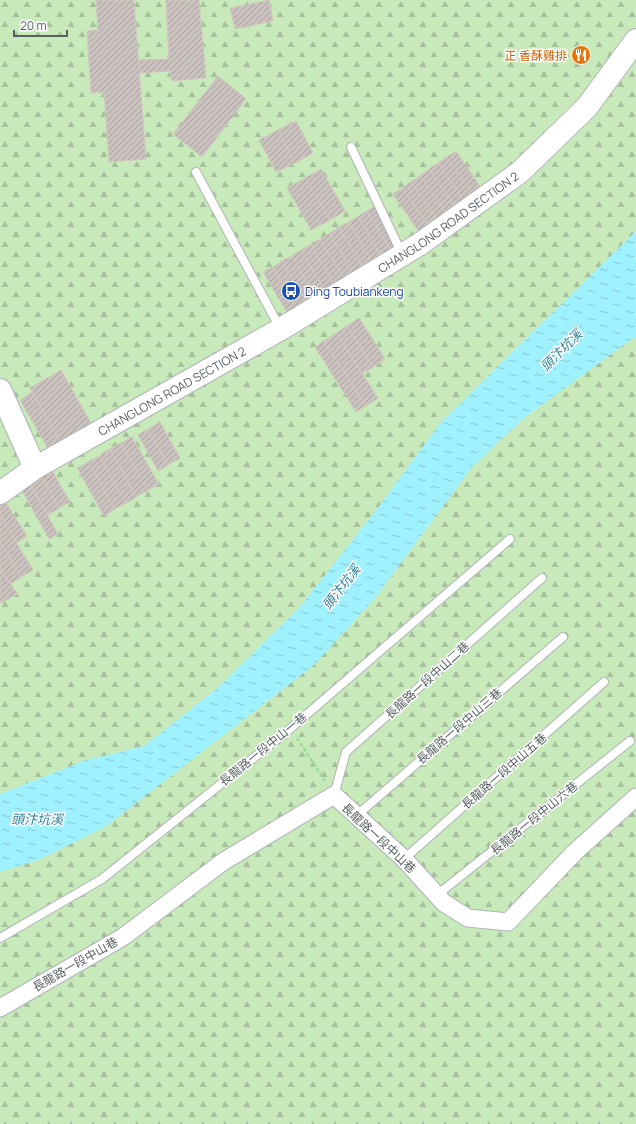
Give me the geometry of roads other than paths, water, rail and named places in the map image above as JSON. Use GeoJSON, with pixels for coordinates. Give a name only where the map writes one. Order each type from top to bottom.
{"type":"FeatureCollection","features":[{"type":"Feature","properties":{"kind":"main road","name":"CHANGLONG ROAD SECTION 2"},"geometry":{"type":"LineString","coordinates":[[0,493],[35,468],[281,329],[402,254],[520,172],[587,107],[636,40]]}},
{"type":"Feature","properties":{"kind":"main road"},"geometry":{"type":"LineString","coordinates":[[0,390],[35,468]]}},
{"type":"Feature","properties":{"kind":"street","name":"長龍路一段中山巷"},"geometry":{"type":"LineString","coordinates":[[0,1008],[123,937],[224,861],[334,795],[404,859],[444,903],[468,918],[508,922],[575,852],[636,797]]}},
{"type":"Feature","properties":{"kind":"lane"},"geometry":{"type":"LineString","coordinates":[[351,147],[402,254]]}},
{"type":"Feature","properties":{"kind":"lane"},"geometry":{"type":"LineString","coordinates":[[196,172],[281,329]]}},
{"type":"Feature","properties":{"kind":"lane","name":"長龍路一段中山一巷"},"geometry":{"type":"LineString","coordinates":[[0,938],[102,879],[290,728],[510,539]]}},
{"type":"Feature","properties":{"kind":"lane","name":"長龍路一段中山二巷"},"geometry":{"type":"LineString","coordinates":[[334,795],[346,752],[542,578]]}},
{"type":"Feature","properties":{"kind":"lane","name":"長龍路一段中山三巷"},"geometry":{"type":"LineString","coordinates":[[356,816],[563,637]]}},
{"type":"Feature","properties":{"kind":"lane","name":"長龍路一段中山五巷"},"geometry":{"type":"LineString","coordinates":[[404,859],[604,682]]}},
{"type":"Feature","properties":{"kind":"lane","name":"長龍路一段中山六巷"},"geometry":{"type":"LineString","coordinates":[[437,896],[630,741]]}},
{"type":"Feature","properties":{"kind":"water","name":"頭汴坑溪"},"geometry":{"type":"Polygon","coordinates":[[[636,231],[636,336],[524,418],[472,467],[375,598],[314,665],[105,827],[38,860],[0,872],[0,794],[83,761],[144,746],[215,690],[299,608],[377,509],[441,422],[636,231]]]}},
{"type":"Feature","properties":{"kind":"place","name":"正 香酥雞排"},"geometry":{"type":"Point","coordinates":[581,55]}},
{"type":"Feature","properties":{"kind":"place","name":"Ding Toubiankeng"},"geometry":{"type":"Point","coordinates":[291,291]}}]}
